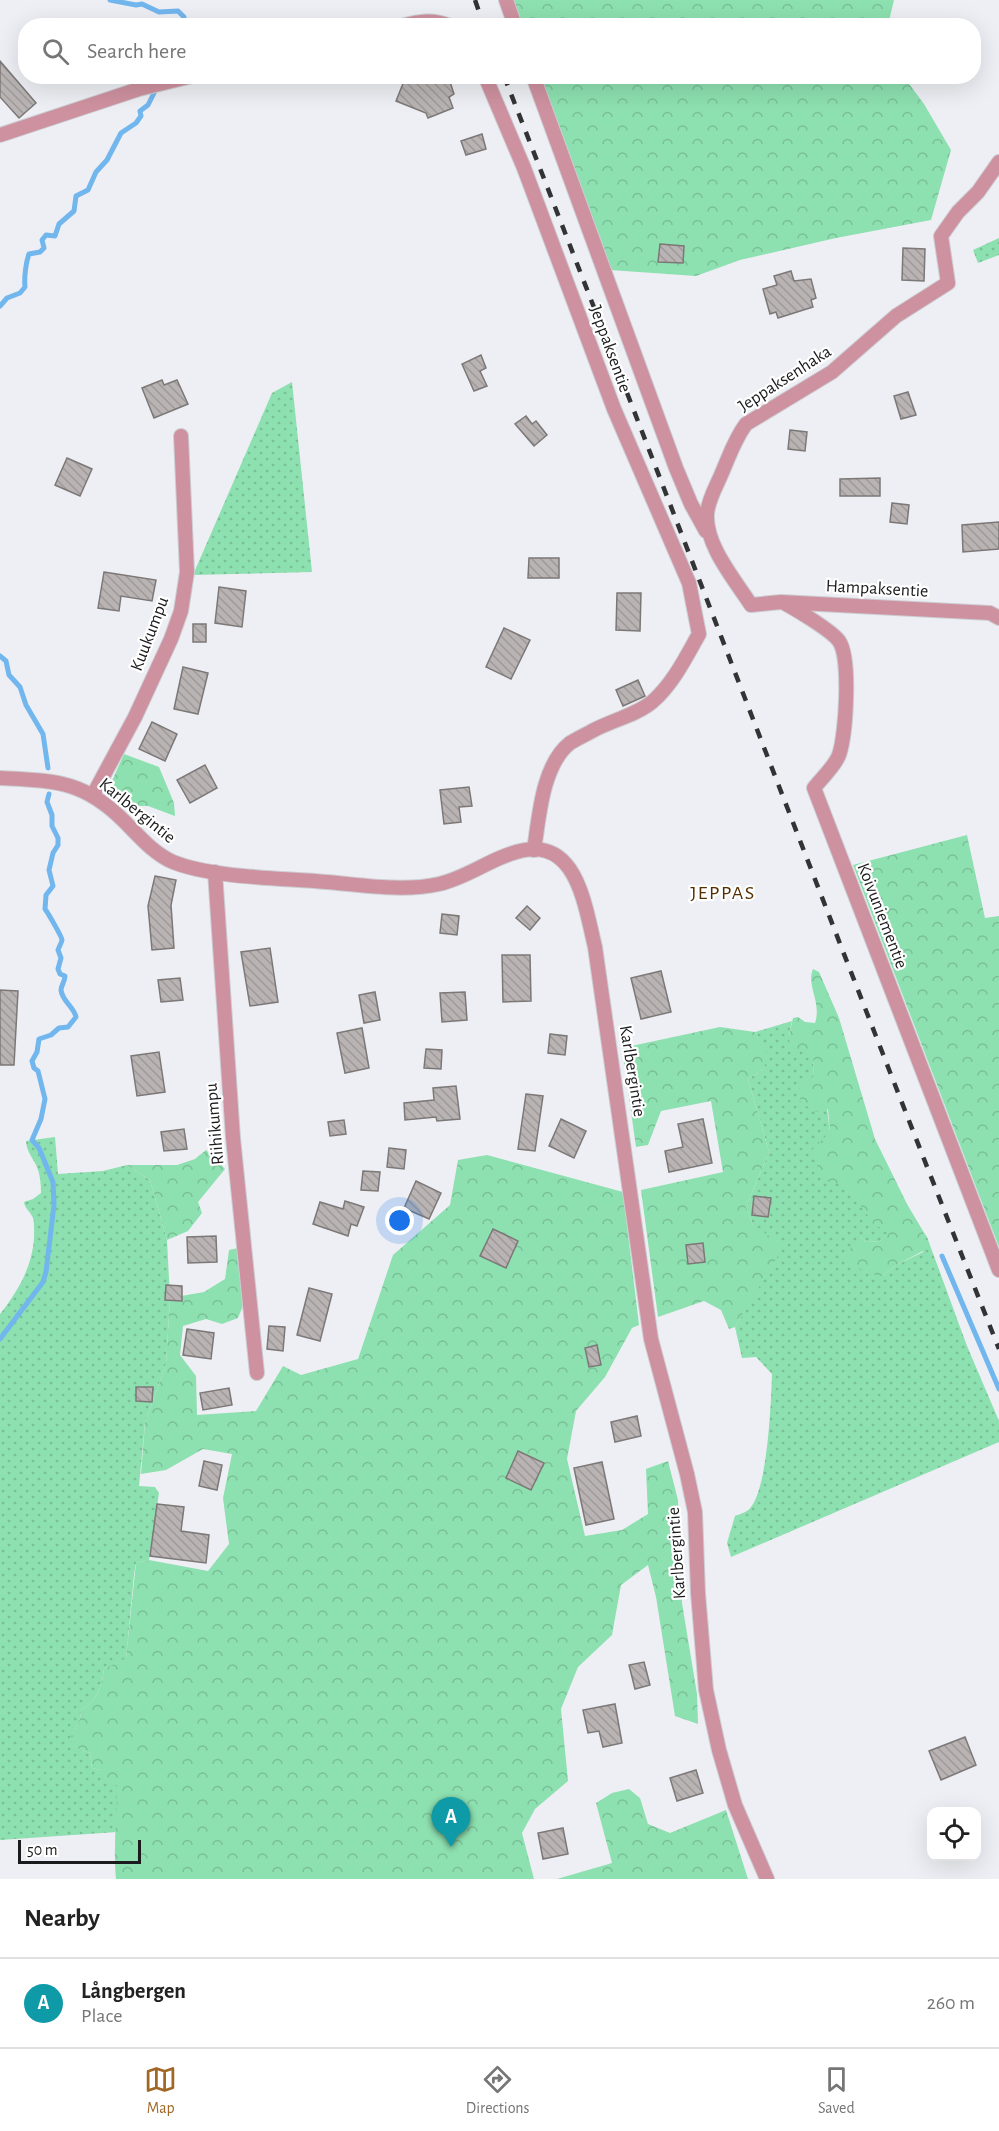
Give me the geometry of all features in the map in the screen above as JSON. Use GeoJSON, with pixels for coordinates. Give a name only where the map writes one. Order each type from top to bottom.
{"type":"FeatureCollection","features":[{"type":"Feature","properties":{"kind":"street"},"geometry":{"type":"LineString","coordinates":[[506,0],[512,18]]}},
{"type":"Feature","properties":{"kind":"street"},"geometry":{"type":"LineString","coordinates":[[0,135],[159,84]]}},
{"type":"Feature","properties":{"kind":"street","name":"Jeppaksentie"},"geometry":{"type":"LineString","coordinates":[[488,84],[524,168],[614,409],[689,583],[699,634],[670,683],[652,702],[569,744],[557,759],[543,796],[534,850]]}},
{"type":"Feature","properties":{"kind":"street"},"geometry":{"type":"LineString","coordinates":[[536,84],[676,468],[691,504],[709,536]]}},
{"type":"Feature","properties":{"kind":"street","name":"Jeppaksenhaka"},"geometry":{"type":"LineString","coordinates":[[751,605],[709,536],[707,515],[710,500],[737,436],[746,424],[832,372],[897,316],[948,283],[941,237],[957,212],[978,192],[999,162]]}},
{"type":"Feature","properties":{"kind":"street","name":"Kuukumpu"},"geometry":{"type":"LineString","coordinates":[[93,795],[135,717],[171,639],[181,611],[188,572],[181,436]]}},
{"type":"Feature","properties":{"kind":"street","name":"Hampaksentie"},"geometry":{"type":"LineString","coordinates":[[751,605],[781,602],[990,613],[999,618]]}},
{"type":"Feature","properties":{"kind":"street","name":"Koivuniementie"},"geometry":{"type":"LineString","coordinates":[[781,602],[814,621],[840,641],[847,675],[845,716],[839,756],[814,788],[999,1270]]}},
{"type":"Feature","properties":{"kind":"street","name":"Karlbergintie"},"geometry":{"type":"LineString","coordinates":[[0,778],[52,781],[75,786],[93,795],[119,816],[147,844],[171,861],[215,872],[389,887],[425,886],[442,884],[513,852],[534,850],[553,853],[564,861],[576,877],[582,892],[595,947],[651,1339],[695,1512],[698,1593],[706,1690],[719,1750],[735,1805],[767,1879]]}},
{"type":"Feature","properties":{"kind":"street","name":"Riihikumpu"},"geometry":{"type":"LineString","coordinates":[[215,872],[233,1138],[257,1373]]}},
{"type":"Feature","properties":{"kind":"green space"},"geometry":{"type":"Polygon","coordinates":[[[513,0],[894,0],[890,18],[520,18],[513,0]]]}},
{"type":"Feature","properties":{"kind":"green space"},"geometry":{"type":"Polygon","coordinates":[[[544,84],[909,84],[924,104],[951,150],[931,220],[836,238],[740,260],[696,276],[610,270],[544,84]]]}},
{"type":"Feature","properties":{"kind":"green space"},"geometry":{"type":"Polygon","coordinates":[[[999,238],[999,255],[978,263],[973,250],[999,238]]]}},
{"type":"Feature","properties":{"kind":"green space"},"geometry":{"type":"Polygon","coordinates":[[[292,382],[312,572],[193,575],[272,393],[292,382]]]}},
{"type":"Feature","properties":{"kind":"green space"},"geometry":{"type":"Polygon","coordinates":[[[124,754],[159,767],[174,803],[175,816],[148,806],[127,806],[107,792],[124,754]]]}},
{"type":"Feature","properties":{"kind":"green space"},"geometry":{"type":"Polygon","coordinates":[[[967,835],[985,918],[999,916],[999,1247],[853,865],[967,835]]]}},
{"type":"Feature","properties":{"kind":"green space"},"geometry":{"type":"Polygon","coordinates":[[[813,969],[819,972],[839,1018],[875,1139],[923,1231],[923,1251],[898,1264],[881,1277],[862,1270],[847,1260],[848,1252],[859,1236],[866,1242],[880,1241],[890,1232],[874,1225],[847,1185],[824,1181],[811,1151],[830,1132],[828,1109],[814,1112],[800,1101],[800,1084],[814,1076],[813,1055],[790,1047],[789,1036],[793,1018],[798,1017],[805,1022],[815,1023],[817,1008],[811,982],[813,969]]]}},
{"type":"Feature","properties":{"kind":"green space"},"geometry":{"type":"Polygon","coordinates":[[[792,1021],[789,1036],[813,1054],[814,1076],[827,1108],[830,1132],[847,1185],[891,1232],[880,1241],[866,1242],[859,1236],[881,1277],[898,1264],[923,1252],[923,1231],[967,1346],[999,1421],[999,1442],[731,1557],[727,1543],[735,1516],[746,1512],[751,1507],[761,1481],[768,1443],[771,1404],[772,1374],[756,1357],[742,1358],[735,1327],[744,1312],[753,1225],[746,1207],[769,1152],[748,1079],[762,1070],[768,1058],[755,1032],[792,1021]]]}},
{"type":"Feature","properties":{"kind":"green space"},"geometry":{"type":"Polygon","coordinates":[[[720,1027],[755,1032],[769,1058],[762,1070],[748,1079],[769,1152],[746,1207],[753,1225],[784,1246],[735,1327],[729,1329],[721,1310],[704,1301],[658,1317],[641,1190],[723,1172],[711,1101],[661,1111],[648,1145],[636,1147],[622,1048],[720,1027]]]}},
{"type":"Feature","properties":{"kind":"green space"},"geometry":{"type":"Polygon","coordinates":[[[55,1137],[58,1174],[103,1171],[127,1165],[150,1180],[167,1240],[170,1298],[166,1364],[145,1423],[139,1486],[155,1487],[159,1493],[149,1560],[136,1563],[126,1659],[104,1669],[98,1693],[81,1711],[69,1745],[90,1753],[92,1768],[100,1770],[117,1785],[117,1832],[0,1840],[0,1314],[20,1284],[32,1251],[34,1220],[24,1202],[41,1193],[38,1170],[26,1141],[55,1137]]]}},
{"type":"Feature","properties":{"kind":"green space"},"geometry":{"type":"Polygon","coordinates":[[[206,1150],[225,1169],[198,1202],[202,1213],[188,1231],[167,1240],[150,1180],[127,1165],[177,1165],[195,1159],[206,1150]]]}},
{"type":"Feature","properties":{"kind":"green space"},"geometry":{"type":"Polygon","coordinates":[[[487,1155],[623,1192],[639,1325],[632,1328],[605,1377],[576,1411],[567,1459],[585,1536],[622,1530],[648,1514],[646,1469],[668,1461],[678,1500],[682,1603],[697,1694],[698,1724],[675,1716],[656,1597],[648,1565],[621,1585],[612,1635],[578,1667],[561,1709],[568,1781],[535,1809],[522,1833],[534,1879],[116,1879],[117,1785],[103,1780],[100,1770],[92,1768],[90,1753],[68,1745],[81,1711],[98,1693],[104,1669],[126,1658],[136,1563],[149,1560],[208,1571],[229,1544],[223,1498],[232,1454],[203,1449],[166,1470],[141,1474],[145,1423],[166,1364],[170,1298],[204,1292],[225,1279],[229,1250],[238,1248],[244,1303],[238,1318],[222,1324],[206,1319],[183,1326],[180,1355],[196,1376],[197,1415],[256,1411],[283,1366],[301,1375],[358,1359],[393,1255],[450,1205],[458,1160],[487,1155]]]}},
{"type":"Feature","properties":{"kind":"green space"},"geometry":{"type":"Polygon","coordinates":[[[629,1789],[640,1798],[648,1824],[670,1833],[726,1810],[748,1879],[557,1879],[612,1863],[596,1803],[612,1793],[629,1789]]]}},
{"type":"Feature","properties":{"kind":"building"},"geometry":{"type":"Polygon","coordinates":[[[0,61],[36,103],[19,118],[0,97],[0,61]]]}},
{"type":"Feature","properties":{"kind":"building"},"geometry":{"type":"Polygon","coordinates":[[[403,84],[451,84],[454,94],[449,97],[453,108],[428,118],[426,113],[396,101],[403,84]]]}},
{"type":"Feature","properties":{"kind":"building"},"geometry":{"type":"Polygon","coordinates":[[[482,134],[486,149],[466,155],[461,141],[482,134]]]}},
{"type":"Feature","properties":{"kind":"building"},"geometry":{"type":"Polygon","coordinates":[[[660,244],[684,246],[683,263],[658,262],[660,244]]]}},
{"type":"Feature","properties":{"kind":"building"},"geometry":{"type":"Polygon","coordinates":[[[903,248],[925,249],[924,281],[902,280],[903,248]]]}},
{"type":"Feature","properties":{"kind":"building"},"geometry":{"type":"Polygon","coordinates":[[[791,271],[794,281],[811,279],[816,298],[811,300],[813,307],[778,318],[776,312],[770,314],[763,289],[777,285],[774,276],[791,271]]]}},
{"type":"Feature","properties":{"kind":"building"},"geometry":{"type":"Polygon","coordinates":[[[481,355],[486,368],[480,371],[487,386],[474,391],[462,364],[481,355]]]}},
{"type":"Feature","properties":{"kind":"building"},"geometry":{"type":"Polygon","coordinates":[[[162,380],[164,385],[177,380],[188,404],[154,418],[142,388],[162,380]]]}},
{"type":"Feature","properties":{"kind":"building"},"geometry":{"type":"Polygon","coordinates":[[[908,392],[916,415],[901,419],[894,396],[908,392]]]}},
{"type":"Feature","properties":{"kind":"building"},"geometry":{"type":"Polygon","coordinates":[[[526,416],[532,424],[536,421],[547,435],[534,446],[515,424],[526,416]]]}},
{"type":"Feature","properties":{"kind":"building"},"geometry":{"type":"Polygon","coordinates":[[[790,430],[807,432],[805,451],[788,449],[790,430]]]}},
{"type":"Feature","properties":{"kind":"building"},"geometry":{"type":"Polygon","coordinates":[[[67,458],[92,469],[80,496],[55,485],[67,458]]]}},
{"type":"Feature","properties":{"kind":"building"},"geometry":{"type":"Polygon","coordinates":[[[880,478],[880,496],[840,496],[840,479],[880,478]]]}},
{"type":"Feature","properties":{"kind":"building"},"geometry":{"type":"Polygon","coordinates":[[[892,503],[909,505],[907,524],[890,522],[892,503]]]}},
{"type":"Feature","properties":{"kind":"building"},"geometry":{"type":"Polygon","coordinates":[[[999,522],[999,549],[963,552],[962,525],[999,522]]]}},
{"type":"Feature","properties":{"kind":"building"},"geometry":{"type":"Polygon","coordinates":[[[529,558],[559,558],[559,578],[528,578],[529,558]]]}},
{"type":"Feature","properties":{"kind":"building"},"geometry":{"type":"Polygon","coordinates":[[[104,572],[156,580],[152,601],[121,596],[119,611],[98,608],[104,572]]]}},
{"type":"Feature","properties":{"kind":"building"},"geometry":{"type":"Polygon","coordinates":[[[219,587],[246,591],[242,627],[215,623],[219,587]]]}},
{"type":"Feature","properties":{"kind":"building"},"geometry":{"type":"Polygon","coordinates":[[[617,593],[641,593],[640,631],[616,630],[617,593]]]}},
{"type":"Feature","properties":{"kind":"building"},"geometry":{"type":"Polygon","coordinates":[[[193,624],[206,624],[206,642],[193,642],[193,624]]]}},
{"type":"Feature","properties":{"kind":"building"},"geometry":{"type":"Polygon","coordinates":[[[504,628],[530,640],[511,679],[486,667],[504,628]]]}},
{"type":"Feature","properties":{"kind":"building"},"geometry":{"type":"Polygon","coordinates":[[[183,667],[208,673],[198,714],[174,709],[183,667]]]}},
{"type":"Feature","properties":{"kind":"building"},"geometry":{"type":"Polygon","coordinates":[[[638,680],[645,696],[623,706],[616,690],[638,680]]]}},
{"type":"Feature","properties":{"kind":"building"},"geometry":{"type":"Polygon","coordinates":[[[152,722],[177,734],[165,761],[139,749],[152,722]]]}},
{"type":"Feature","properties":{"kind":"building"},"geometry":{"type":"Polygon","coordinates":[[[205,765],[217,788],[190,803],[177,780],[205,765]]]}},
{"type":"Feature","properties":{"kind":"building"},"geometry":{"type":"Polygon","coordinates":[[[469,787],[472,806],[459,807],[461,822],[444,824],[440,790],[469,787]]]}},
{"type":"Feature","properties":{"kind":"building"},"geometry":{"type":"Polygon","coordinates":[[[155,876],[176,880],[171,905],[174,948],[152,950],[148,906],[155,876]]]}},
{"type":"Feature","properties":{"kind":"building"},"geometry":{"type":"Polygon","coordinates":[[[527,906],[540,918],[530,930],[516,918],[527,906]]]}},
{"type":"Feature","properties":{"kind":"building"},"geometry":{"type":"Polygon","coordinates":[[[442,914],[459,916],[457,935],[440,933],[442,914]]]}},
{"type":"Feature","properties":{"kind":"building"},"geometry":{"type":"Polygon","coordinates":[[[270,948],[278,1002],[250,1006],[241,952],[270,948]]]}},
{"type":"Feature","properties":{"kind":"building"},"geometry":{"type":"Polygon","coordinates":[[[502,955],[530,955],[531,1001],[503,1002],[502,955]]]}},
{"type":"Feature","properties":{"kind":"building"},"geometry":{"type":"Polygon","coordinates":[[[661,971],[671,1012],[641,1019],[631,978],[661,971]]]}},
{"type":"Feature","properties":{"kind":"building"},"geometry":{"type":"Polygon","coordinates":[[[180,978],[183,1000],[161,1002],[158,980],[180,978]]]}},
{"type":"Feature","properties":{"kind":"building"},"geometry":{"type":"Polygon","coordinates":[[[0,990],[18,991],[14,1065],[0,1065],[0,990]]]}},
{"type":"Feature","properties":{"kind":"building"},"geometry":{"type":"Polygon","coordinates":[[[375,992],[380,1020],[364,1023],[359,995],[375,992]]]}},
{"type":"Feature","properties":{"kind":"building"},"geometry":{"type":"Polygon","coordinates":[[[465,992],[467,1020],[442,1022],[440,993],[465,992]]]}},
{"type":"Feature","properties":{"kind":"building"},"geometry":{"type":"Polygon","coordinates":[[[362,1028],[369,1068],[345,1073],[337,1033],[362,1028]]]}},
{"type":"Feature","properties":{"kind":"building"},"geometry":{"type":"Polygon","coordinates":[[[550,1034],[567,1036],[565,1055],[548,1053],[550,1034]]]}},
{"type":"Feature","properties":{"kind":"building"},"geometry":{"type":"Polygon","coordinates":[[[426,1049],[442,1050],[441,1069],[424,1068],[426,1049]]]}},
{"type":"Feature","properties":{"kind":"building"},"geometry":{"type":"Polygon","coordinates":[[[159,1052],[165,1092],[137,1096],[131,1056],[159,1052]]]}},
{"type":"Feature","properties":{"kind":"building"},"geometry":{"type":"Polygon","coordinates":[[[456,1086],[460,1119],[437,1121],[436,1117],[405,1120],[404,1103],[434,1100],[433,1088],[456,1086]]]}},
{"type":"Feature","properties":{"kind":"building"},"geometry":{"type":"Polygon","coordinates":[[[526,1094],[543,1096],[535,1151],[518,1149],[526,1094]]]}},
{"type":"Feature","properties":{"kind":"building"},"geometry":{"type":"Polygon","coordinates":[[[561,1119],[586,1131],[574,1158],[549,1146],[561,1119]]]}},
{"type":"Feature","properties":{"kind":"building"},"geometry":{"type":"Polygon","coordinates":[[[703,1119],[712,1163],[669,1172],[665,1151],[683,1147],[678,1124],[703,1119]]]}},
{"type":"Feature","properties":{"kind":"building"},"geometry":{"type":"Polygon","coordinates":[[[344,1120],[346,1134],[330,1136],[328,1122],[344,1120]]]}},
{"type":"Feature","properties":{"kind":"building"},"geometry":{"type":"Polygon","coordinates":[[[184,1129],[187,1149],[164,1151],[161,1132],[184,1129]]]}},
{"type":"Feature","properties":{"kind":"building"},"geometry":{"type":"Polygon","coordinates":[[[389,1148],[406,1150],[404,1169],[387,1167],[389,1148]]]}},
{"type":"Feature","properties":{"kind":"building"},"geometry":{"type":"Polygon","coordinates":[[[363,1171],[380,1172],[378,1191],[361,1190],[363,1171]]]}},
{"type":"Feature","properties":{"kind":"building"},"geometry":{"type":"Polygon","coordinates":[[[416,1181],[441,1193],[429,1219],[404,1208],[416,1181]]]}},
{"type":"Feature","properties":{"kind":"building"},"geometry":{"type":"Polygon","coordinates":[[[754,1196],[771,1198],[768,1217],[752,1215],[754,1196]]]}},
{"type":"Feature","properties":{"kind":"building"},"geometry":{"type":"Polygon","coordinates":[[[345,1201],[364,1207],[357,1226],[351,1224],[348,1236],[313,1224],[320,1202],[343,1209],[345,1201]]]}},
{"type":"Feature","properties":{"kind":"building"},"geometry":{"type":"Polygon","coordinates":[[[493,1229],[518,1241],[506,1268],[480,1256],[493,1229]]]}},
{"type":"Feature","properties":{"kind":"building"},"geometry":{"type":"Polygon","coordinates":[[[216,1236],[217,1262],[188,1263],[187,1237],[216,1236]]]}},
{"type":"Feature","properties":{"kind":"building"},"geometry":{"type":"Polygon","coordinates":[[[703,1243],[705,1262],[688,1264],[686,1245],[703,1243]]]}},
{"type":"Feature","properties":{"kind":"building"},"geometry":{"type":"Polygon","coordinates":[[[166,1285],[182,1286],[182,1301],[165,1300],[166,1285]]]}},
{"type":"Feature","properties":{"kind":"building"},"geometry":{"type":"Polygon","coordinates":[[[309,1288],[332,1294],[320,1341],[297,1335],[309,1288]]]}},
{"type":"Feature","properties":{"kind":"building"},"geometry":{"type":"Polygon","coordinates":[[[269,1326],[285,1327],[283,1351],[267,1349],[269,1326]]]}},
{"type":"Feature","properties":{"kind":"building"},"geometry":{"type":"Polygon","coordinates":[[[187,1329],[214,1333],[211,1359],[183,1355],[187,1329]]]}},
{"type":"Feature","properties":{"kind":"building"},"geometry":{"type":"Polygon","coordinates":[[[597,1345],[601,1365],[589,1367],[585,1348],[597,1345]]]}},
{"type":"Feature","properties":{"kind":"building"},"geometry":{"type":"Polygon","coordinates":[[[136,1387],[153,1387],[152,1402],[136,1401],[136,1387]]]}},
{"type":"Feature","properties":{"kind":"building"},"geometry":{"type":"Polygon","coordinates":[[[229,1388],[232,1405],[203,1410],[200,1393],[229,1388]]]}},
{"type":"Feature","properties":{"kind":"building"},"geometry":{"type":"Polygon","coordinates":[[[637,1416],[641,1436],[615,1442],[611,1422],[637,1416]]]}},
{"type":"Feature","properties":{"kind":"building"},"geometry":{"type":"Polygon","coordinates":[[[518,1451],[544,1463],[531,1490],[506,1478],[518,1451]]]}},
{"type":"Feature","properties":{"kind":"building"},"geometry":{"type":"Polygon","coordinates":[[[204,1461],[222,1465],[217,1490],[199,1486],[204,1461]]]}},
{"type":"Feature","properties":{"kind":"building"},"geometry":{"type":"Polygon","coordinates":[[[602,1462],[614,1519],[586,1525],[574,1468],[602,1462]]]}},
{"type":"Feature","properties":{"kind":"building"},"geometry":{"type":"Polygon","coordinates":[[[157,1504],[184,1507],[181,1531],[209,1535],[206,1563],[150,1556],[157,1504]]]}},
{"type":"Feature","properties":{"kind":"building"},"geometry":{"type":"Polygon","coordinates":[[[644,1662],[650,1685],[635,1689],[629,1665],[644,1662]]]}},
{"type":"Feature","properties":{"kind":"building"},"geometry":{"type":"Polygon","coordinates":[[[615,1704],[622,1743],[603,1747],[599,1731],[588,1733],[583,1710],[615,1704]]]}},
{"type":"Feature","properties":{"kind":"building"},"geometry":{"type":"Polygon","coordinates":[[[965,1737],[976,1765],[941,1780],[929,1751],[965,1737]]]}},
{"type":"Feature","properties":{"kind":"building"},"geometry":{"type":"Polygon","coordinates":[[[696,1770],[703,1793],[677,1801],[670,1778],[696,1770]]]}},
{"type":"Feature","properties":{"kind":"building"},"geometry":{"type":"Polygon","coordinates":[[[563,1828],[568,1854],[543,1859],[538,1833],[563,1828]]]}},
{"type":"Feature","properties":{"kind":"waterway"},"geometry":{"type":"LineString","coordinates":[[110,0],[142,4],[159,12],[178,11],[184,18]]}},
{"type":"Feature","properties":{"kind":"waterway"},"geometry":{"type":"LineString","coordinates":[[0,306],[7,298],[20,293],[25,287],[29,254],[40,252],[44,248],[42,240],[46,235],[55,236],[59,224],[74,211],[76,196],[88,190],[96,172],[107,160],[121,133],[136,123],[141,116],[140,111],[148,105],[154,93]]}},
{"type":"Feature","properties":{"kind":"waterway"},"geometry":{"type":"LineString","coordinates":[[0,656],[6,661],[9,675],[20,687],[26,705],[43,734],[48,768]]}},
{"type":"Feature","properties":{"kind":"waterway"},"geometry":{"type":"LineString","coordinates":[[0,1339],[43,1282],[54,1205],[53,1182],[39,1148],[32,1140],[41,1119],[45,1099],[38,1071],[34,1068],[32,1061],[37,1052],[39,1039],[51,1035],[59,1028],[68,1027],[76,1017],[61,990],[65,976],[60,974],[58,969],[61,958],[58,950],[62,940],[45,909],[46,895],[53,886],[49,870],[53,853],[58,845],[47,802],[49,794]]}},
{"type":"Feature","properties":{"kind":"waterway"},"geometry":{"type":"LineString","coordinates":[[942,1256],[999,1389]]}},
{"type":"Feature","properties":{"kind":"railway"},"geometry":{"type":"LineString","coordinates":[[475,0],[481,18]]}},
{"type":"Feature","properties":{"kind":"railway"},"geometry":{"type":"LineString","coordinates":[[507,84],[999,1349]]}},
{"type":"Feature","properties":{"kind":"place","name":"Långbergen"},"geometry":{"type":"Point","coordinates":[451,1847]}},
{"type":"Feature","properties":{"kind":"district","name":"JEPPAS"},"geometry":{"type":"Point","coordinates":[723,893]}}]}
